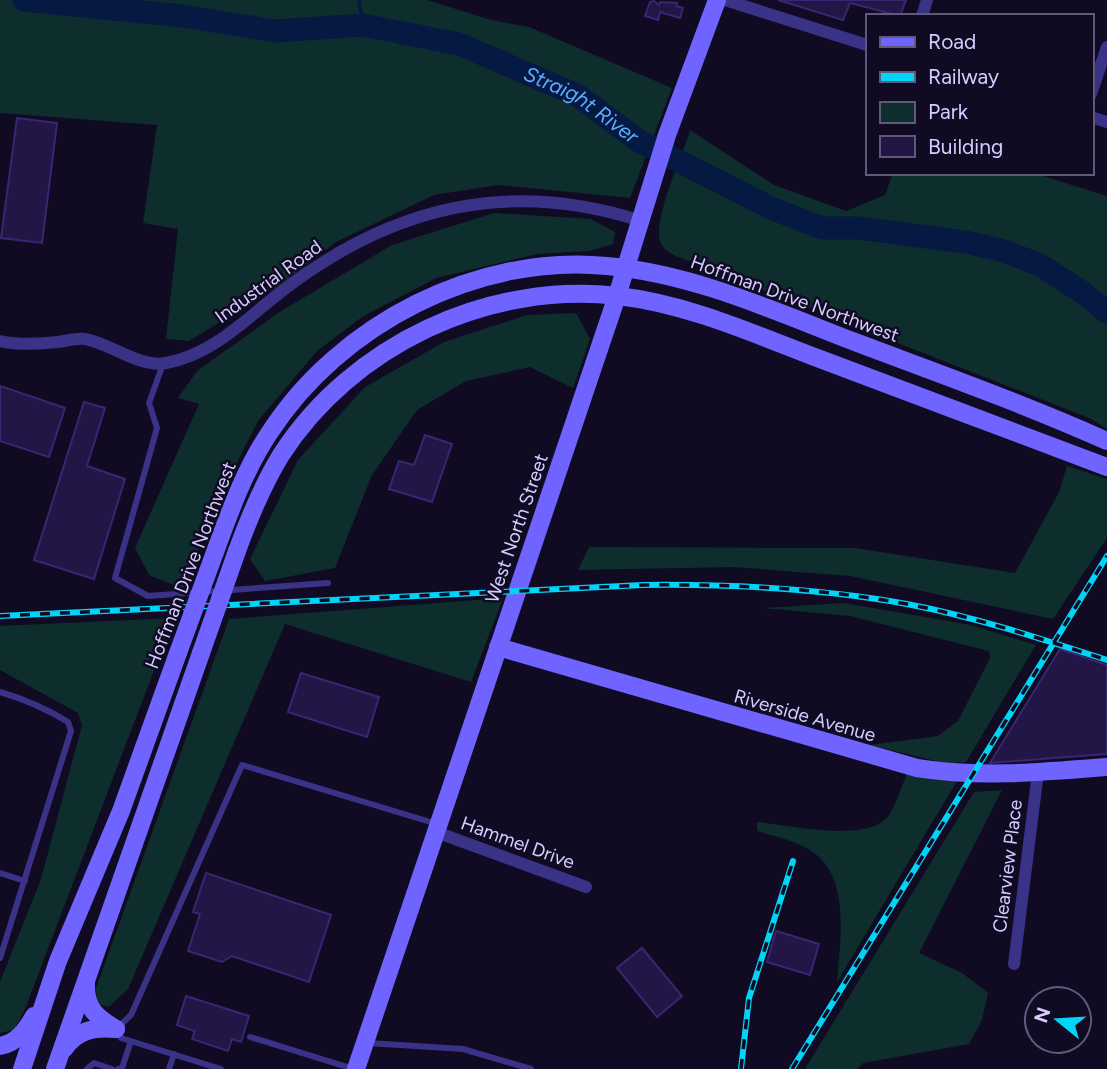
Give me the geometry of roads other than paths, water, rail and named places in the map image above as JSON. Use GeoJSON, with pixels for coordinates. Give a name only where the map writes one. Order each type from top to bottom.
{"type":"FeatureCollection","features":[{"type":"Feature","properties":{"kind":"main road","name":"West North Street"},"geometry":{"type":"LineString","coordinates":[[355,1069],[717,0]]}},
{"type":"Feature","properties":{"kind":"main road","name":"Hoffman Drive Northwest"},"geometry":{"type":"LineString","coordinates":[[22,1069],[58,961],[121,811],[241,484],[271,430],[308,384],[359,339],[428,298],[480,280],[556,266],[625,268],[694,282],[1010,398],[1107,441]]}},
{"type":"Feature","properties":{"kind":"main road","name":"Hoffman Drive Northwest"},"geometry":{"type":"LineString","coordinates":[[57,1063],[237,551],[264,485],[301,428],[347,380],[382,354],[427,329],[496,305],[554,295],[617,296],[705,316],[1107,467]]}},
{"type":"Feature","properties":{"kind":"main road","name":"Riverside Avenue"},"geometry":{"type":"LineString","coordinates":[[498,648],[917,768],[953,773],[1038,772],[1107,766]]}},
{"type":"Feature","properties":{"kind":"main road"},"geometry":{"type":"LineString","coordinates":[[0,1046],[11,1044],[33,1018],[58,961]]}},
{"type":"Feature","properties":{"kind":"main road"},"geometry":{"type":"LineString","coordinates":[[87,973],[88,1005],[93,1014],[116,1029]]}},
{"type":"Feature","properties":{"kind":"main road"},"geometry":{"type":"LineString","coordinates":[[57,1063],[71,1039],[100,1028],[116,1029]]}},
{"type":"Feature","properties":{"kind":"street"},"geometry":{"type":"LineString","coordinates":[[725,0],[866,46]]}},
{"type":"Feature","properties":{"kind":"street"},"geometry":{"type":"LineString","coordinates":[[1093,88],[1107,47]]}},
{"type":"Feature","properties":{"kind":"street","name":"Industrial Road"},"geometry":{"type":"LineString","coordinates":[[163,364],[212,345],[246,323],[311,270],[369,236],[428,214],[458,206],[517,199],[580,204],[640,221]]}},
{"type":"Feature","properties":{"kind":"street"},"geometry":{"type":"LineString","coordinates":[[0,341],[52,343],[84,339],[122,354],[163,364]]}},
{"type":"Feature","properties":{"kind":"street","name":"Clearview Place"},"geometry":{"type":"LineString","coordinates":[[1014,964],[1038,772]]}},
{"type":"Feature","properties":{"kind":"street","name":"Hammel Drive"},"geometry":{"type":"LineString","coordinates":[[437,829],[586,887]]}},
{"type":"Feature","properties":{"kind":"lane"},"geometry":{"type":"LineString","coordinates":[[163,364],[149,403],[157,428],[115,578],[148,596],[327,583]]}},
{"type":"Feature","properties":{"kind":"lane"},"geometry":{"type":"LineString","coordinates":[[0,692],[25,700],[59,717],[68,722],[71,731],[0,958]]}},
{"type":"Feature","properties":{"kind":"lane"},"geometry":{"type":"LineString","coordinates":[[221,1069],[121,1038],[116,1029],[131,1015],[242,765],[437,829]]}},
{"type":"Feature","properties":{"kind":"lane"},"geometry":{"type":"LineString","coordinates":[[0,873],[25,881]]}},
{"type":"Feature","properties":{"kind":"lane"},"geometry":{"type":"LineString","coordinates":[[250,1037],[355,1069]]}},
{"type":"Feature","properties":{"kind":"lane"},"geometry":{"type":"LineString","coordinates":[[118,1069],[122,1068],[131,1041]]}},
{"type":"Feature","properties":{"kind":"lane"},"geometry":{"type":"LineString","coordinates":[[365,1042],[463,1049],[531,1069]]}},
{"type":"Feature","properties":{"kind":"lane"},"geometry":{"type":"LineString","coordinates":[[169,1069],[174,1054]]}},
{"type":"Feature","properties":{"kind":"lane"},"geometry":{"type":"LineString","coordinates":[[87,1069],[94,1063],[112,1069]]}},
{"type":"Feature","properties":{"kind":"waterway","name":"Straight River"},"geometry":{"type":"LineString","coordinates":[[24,0],[183,16],[275,31],[363,25],[459,44],[577,95],[639,141],[771,208],[822,228],[859,228],[965,242],[1001,250],[1040,265],[1107,312]]}},
{"type":"Feature","properties":{"kind":"waterway"},"geometry":{"type":"LineString","coordinates":[[359,0],[363,25]]}},
{"type":"Feature","properties":{"kind":"railway"},"geometry":{"type":"LineString","coordinates":[[792,1069],[1107,556]]}},
{"type":"Feature","properties":{"kind":"railway"},"geometry":{"type":"LineString","coordinates":[[0,616],[643,585],[743,586],[842,594],[932,609],[1033,636],[1107,660]]}},
{"type":"Feature","properties":{"kind":"railway"},"geometry":{"type":"LineString","coordinates":[[741,1069],[749,998],[793,861]]}}]}
